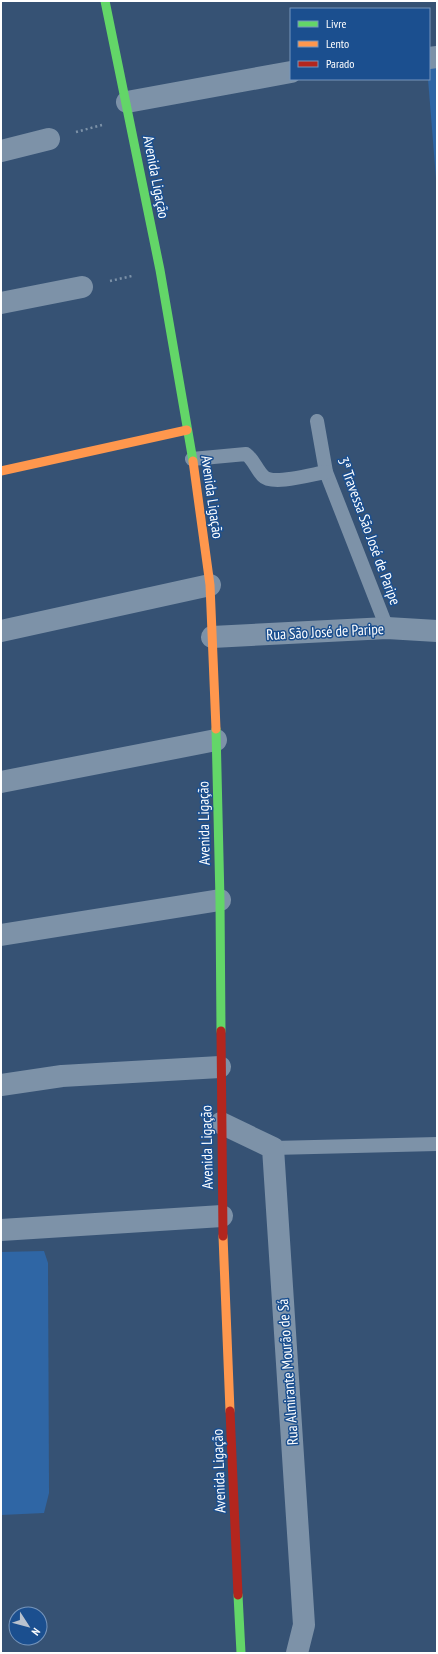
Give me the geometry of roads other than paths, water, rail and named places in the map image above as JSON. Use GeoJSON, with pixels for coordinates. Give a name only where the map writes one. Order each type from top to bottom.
{"type":"FeatureCollection","features":[{"type":"Feature","properties":{"kind":"main road","name":"Avenida Ligação"},"geometry":{"type":"LineString","coordinates":[[105,1],[129,110],[160,270],[192,458],[210,585],[220,900],[222,1216],[241,1653]]}},
{"type":"Feature","properties":{"kind":"main road"},"geometry":{"type":"LineString","coordinates":[[1,471],[187,430]]}},
{"type":"Feature","properties":{"kind":"street"},"geometry":{"type":"LineString","coordinates":[[129,110],[290,72]]}},
{"type":"Feature","properties":{"kind":"street"},"geometry":{"type":"LineString","coordinates":[[1,151],[49,140]]}},
{"type":"Feature","properties":{"kind":"street"},"geometry":{"type":"LineString","coordinates":[[1,303],[82,287]]}},
{"type":"Feature","properties":{"kind":"street"},"geometry":{"type":"LineString","coordinates":[[1,631],[210,585]]}},
{"type":"Feature","properties":{"kind":"street","name":"Rua São José de Paripe"},"geometry":{"type":"LineString","coordinates":[[212,637],[387,628],[437,631]]}},
{"type":"Feature","properties":{"kind":"street"},"geometry":{"type":"LineString","coordinates":[[1,782],[216,740]]}},
{"type":"Feature","properties":{"kind":"street"},"geometry":{"type":"LineString","coordinates":[[1,935],[220,900]]}},
{"type":"Feature","properties":{"kind":"street"},"geometry":{"type":"LineString","coordinates":[[1,1085],[62,1076],[220,1066]]}},
{"type":"Feature","properties":{"kind":"street"},"geometry":{"type":"LineString","coordinates":[[221,1123],[273,1148]]}},
{"type":"Feature","properties":{"kind":"street","name":"Rua Almirante Mourão de Sá"},"geometry":{"type":"LineString","coordinates":[[273,1148],[304,1626],[297,1653]]}},
{"type":"Feature","properties":{"kind":"street"},"geometry":{"type":"LineString","coordinates":[[1,1230],[222,1216]]}},
{"type":"Feature","properties":{"kind":"lane","name":"3ª Travessa São José de Paripe"},"geometry":{"type":"LineString","coordinates":[[317,421],[326,472],[387,628]]}},
{"type":"Feature","properties":{"kind":"lane"},"geometry":{"type":"LineString","coordinates":[[192,458],[246,454],[250,457],[263,476],[273,481],[326,472]]}},
{"type":"Feature","properties":{"kind":"lane"},"geometry":{"type":"LineString","coordinates":[[273,1148],[437,1144]]}}]}
